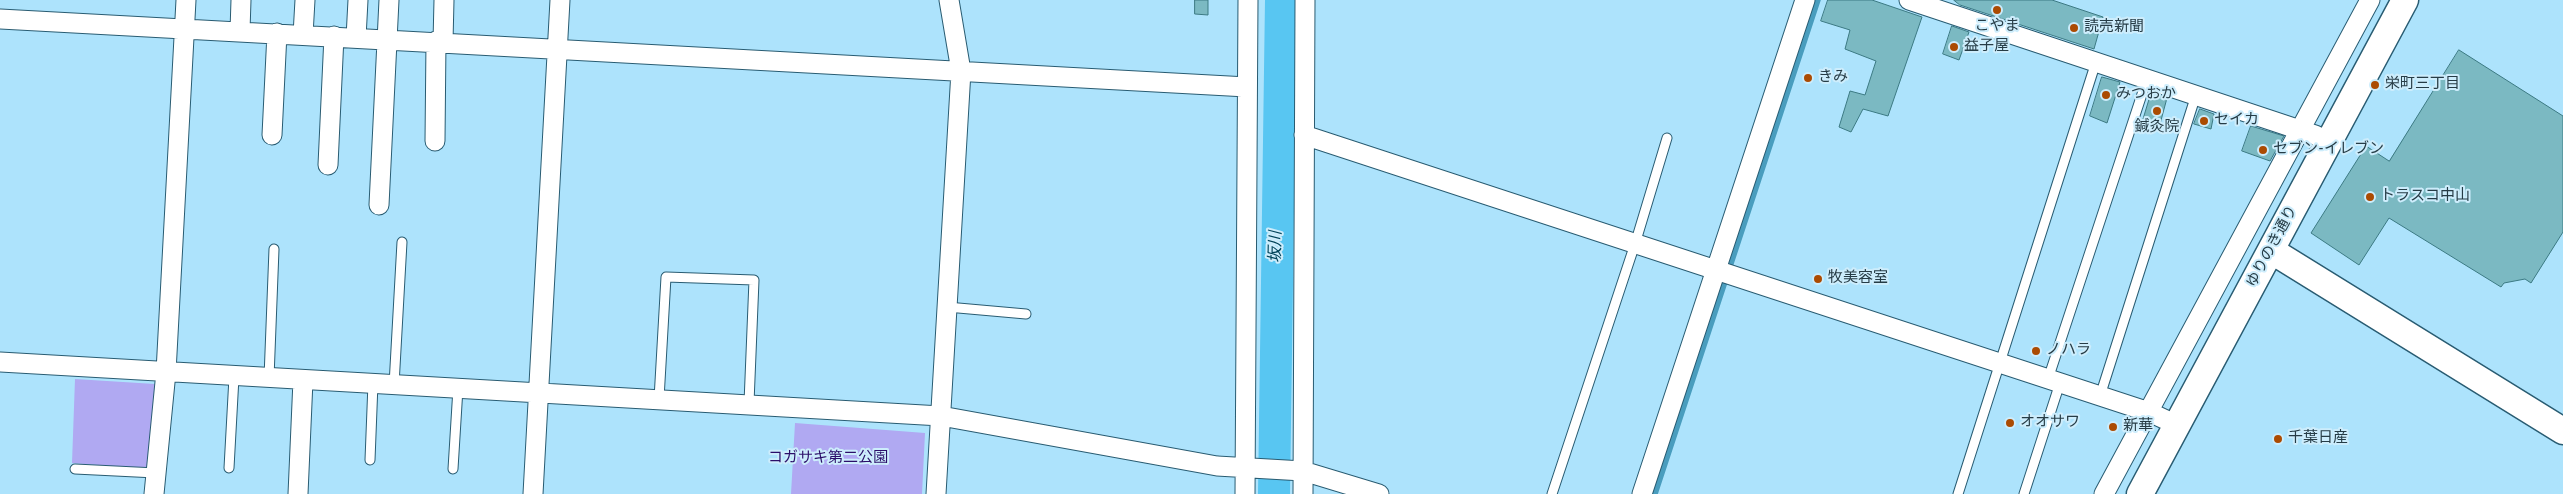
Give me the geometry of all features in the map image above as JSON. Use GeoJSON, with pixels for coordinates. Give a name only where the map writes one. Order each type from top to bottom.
{"type":"FeatureCollection","features":[{"type":"Feature","properties":{"kind":"street"},"geometry":{"type":"LineString","coordinates":[[154,494],[166,372],[186,0]]}},
{"type":"Feature","properties":{"kind":"street"},"geometry":{"type":"LineString","coordinates":[[240,31],[241,0]]}},
{"type":"Feature","properties":{"kind":"street"},"geometry":{"type":"LineString","coordinates":[[303,35],[304,0]]}},
{"type":"Feature","properties":{"kind":"street"},"geometry":{"type":"LineString","coordinates":[[356,38],[358,0]]}},
{"type":"Feature","properties":{"kind":"street"},"geometry":{"type":"LineString","coordinates":[[379,205],[389,0]]}},
{"type":"Feature","properties":{"kind":"street"},"geometry":{"type":"LineString","coordinates":[[435,141],[439,42],[444,0]]}},
{"type":"Feature","properties":{"kind":"street"},"geometry":{"type":"LineString","coordinates":[[533,494],[540,394],[560,0]]}},
{"type":"Feature","properties":{"kind":"street"},"geometry":{"type":"LineString","coordinates":[[936,494],[961,71],[949,0]]}},
{"type":"Feature","properties":{"kind":"street"},"geometry":{"type":"LineString","coordinates":[[1245,494],[1248,0]]}},
{"type":"Feature","properties":{"kind":"street"},"geometry":{"type":"LineString","coordinates":[[1303,494],[1305,0]]}},
{"type":"Feature","properties":{"kind":"street"},"geometry":{"type":"LineString","coordinates":[[1642,494],[1723,273],[1805,0]]}},
{"type":"Feature","properties":{"kind":"street"},"geometry":{"type":"LineString","coordinates":[[1908,0],[2147,78],[2301,130],[2329,142]]}},
{"type":"Feature","properties":{"kind":"street"},"geometry":{"type":"LineString","coordinates":[[2104,494],[2370,0]]}},
{"type":"Feature","properties":{"kind":"street","name":"ゆりのき通り"},"geometry":{"type":"LineString","coordinates":[[2140,494],[2405,0]]}},
{"type":"Feature","properties":{"kind":"street"},"geometry":{"type":"LineString","coordinates":[[0,19],[1248,87]]}},
{"type":"Feature","properties":{"kind":"street"},"geometry":{"type":"LineString","coordinates":[[272,135],[277,33]]}},
{"type":"Feature","properties":{"kind":"street"},"geometry":{"type":"LineString","coordinates":[[328,165],[334,36]]}},
{"type":"Feature","properties":{"kind":"street"},"geometry":{"type":"LineString","coordinates":[[1304,135],[2149,412],[2177,425]]}},
{"type":"Feature","properties":{"kind":"street"},"geometry":{"type":"LineString","coordinates":[[2272,251],[2563,432]]}},
{"type":"Feature","properties":{"kind":"street"},"geometry":{"type":"LineString","coordinates":[[0,362],[540,394],[749,403],[941,416],[1217,466],[1303,471],[1379,494]]}},
{"type":"Feature","properties":{"kind":"street"},"geometry":{"type":"LineString","coordinates":[[298,494],[303,380]]}},
{"type":"Feature","properties":{"kind":"lane"},"geometry":{"type":"LineString","coordinates":[[1958,494],[2096,62]]}},
{"type":"Feature","properties":{"kind":"lane"},"geometry":{"type":"LineString","coordinates":[[2024,494],[2054,381],[2147,78]]}},
{"type":"Feature","properties":{"kind":"lane"},"geometry":{"type":"LineString","coordinates":[[2100,396],[2196,95]]}},
{"type":"Feature","properties":{"kind":"lane"},"geometry":{"type":"LineString","coordinates":[[1552,494],[1635,244],[1667,138]]}},
{"type":"Feature","properties":{"kind":"lane"},"geometry":{"type":"LineString","coordinates":[[394,384],[402,242]]}},
{"type":"Feature","properties":{"kind":"lane"},"geometry":{"type":"LineString","coordinates":[[269,378],[274,249]]}},
{"type":"Feature","properties":{"kind":"lane"},"geometry":{"type":"LineString","coordinates":[[659,399],[666,278],[754,280],[749,403]]}},
{"type":"Feature","properties":{"kind":"lane"},"geometry":{"type":"LineString","coordinates":[[947,307],[1026,314]]}},
{"type":"Feature","properties":{"kind":"lane"},"geometry":{"type":"LineString","coordinates":[[229,468],[234,377]]}},
{"type":"Feature","properties":{"kind":"lane"},"geometry":{"type":"LineString","coordinates":[[370,460],[373,383]]}},
{"type":"Feature","properties":{"kind":"lane"},"geometry":{"type":"LineString","coordinates":[[453,469],[458,388]]}},
{"type":"Feature","properties":{"kind":"lane"},"geometry":{"type":"LineString","coordinates":[[76,469],[156,473]]}},
{"type":"Feature","properties":{"kind":"green space"},"geometry":{"type":"Polygon","coordinates":[[[75,379],[155,384],[149,469],[72,463],[75,379]]]}},
{"type":"Feature","properties":{"kind":"green space","name":"コガサキ第二公園"},"geometry":{"type":"Polygon","coordinates":[[[795,423],[925,433],[922,494],[791,494],[795,423]]]}},
{"type":"Feature","properties":{"kind":"building"},"geometry":{"type":"Polygon","coordinates":[[[1195,0],[1208,0],[1208,15],[1195,14],[1195,0]]]}},
{"type":"Feature","properties":{"kind":"building"},"geometry":{"type":"Polygon","coordinates":[[[1828,0],[1872,0],[1922,17],[1888,116],[1863,109],[1851,132],[1839,127],[1850,91],[1865,95],[1876,61],[1845,49],[1850,30],[1821,21],[1828,0]]]}},
{"type":"Feature","properties":{"kind":"building"},"geometry":{"type":"Polygon","coordinates":[[[1954,0],[2052,0],[2103,17],[2094,49],[1960,5],[1954,0]]]}},
{"type":"Feature","properties":{"kind":"building"},"geometry":{"type":"Polygon","coordinates":[[[1952,26],[1969,32],[1959,60],[1943,54],[1952,26]]]}},
{"type":"Feature","properties":{"kind":"building"},"geometry":{"type":"Polygon","coordinates":[[[2459,50],[2563,116],[2563,232],[2531,283],[2525,279],[2504,283],[2501,287],[2389,218],[2359,265],[2311,233],[2366,146],[2389,161],[2459,50]]]}},
{"type":"Feature","properties":{"kind":"building"},"geometry":{"type":"Polygon","coordinates":[[[2102,77],[2120,82],[2107,123],[2090,116],[2102,77]]]}},
{"type":"Feature","properties":{"kind":"building"},"geometry":{"type":"Polygon","coordinates":[[[2154,93],[2167,98],[2160,124],[2143,119],[2150,96],[2154,93]]]}},
{"type":"Feature","properties":{"kind":"building"},"geometry":{"type":"Polygon","coordinates":[[[2200,109],[2214,114],[2211,129],[2194,124],[2200,109]]]}},
{"type":"Feature","properties":{"kind":"building"},"geometry":{"type":"Polygon","coordinates":[[[2251,126],[2284,136],[2270,161],[2242,151],[2251,126]]]}},
{"type":"Feature","properties":{"kind":"waterway","name":"坂川"},"geometry":{"type":"LineString","coordinates":[[1274,494],[1281,0]]}},
{"type":"Feature","properties":{"kind":"waterway"},"geometry":{"type":"LineString","coordinates":[[1655,494],[1818,0]]}},
{"type":"Feature","properties":{"kind":"place","name":"こやま"},"geometry":{"type":"Point","coordinates":[1997,10]}},
{"type":"Feature","properties":{"kind":"place","name":"読売新聞"},"geometry":{"type":"Point","coordinates":[2074,28]}},
{"type":"Feature","properties":{"kind":"place","name":"益子屋"},"geometry":{"type":"Point","coordinates":[1954,47]}},
{"type":"Feature","properties":{"kind":"place","name":"きみ"},"geometry":{"type":"Point","coordinates":[1808,78]}},
{"type":"Feature","properties":{"kind":"place","name":"栄町三丁目"},"geometry":{"type":"Point","coordinates":[2375,85]}},
{"type":"Feature","properties":{"kind":"place","name":"みつおか"},"geometry":{"type":"Point","coordinates":[2106,95]}},
{"type":"Feature","properties":{"kind":"place","name":"鍼灸院"},"geometry":{"type":"Point","coordinates":[2157,111]}},
{"type":"Feature","properties":{"kind":"place","name":"セイカ"},"geometry":{"type":"Point","coordinates":[2204,121]}},
{"type":"Feature","properties":{"kind":"place","name":"セブン-イレブン"},"geometry":{"type":"Point","coordinates":[2263,150]}},
{"type":"Feature","properties":{"kind":"place","name":"トラスコ中山"},"geometry":{"type":"Point","coordinates":[2370,197]}},
{"type":"Feature","properties":{"kind":"place","name":"牧美容室"},"geometry":{"type":"Point","coordinates":[1818,279]}},
{"type":"Feature","properties":{"kind":"place","name":"ノハラ"},"geometry":{"type":"Point","coordinates":[2036,351]}},
{"type":"Feature","properties":{"kind":"place","name":"オオサワ"},"geometry":{"type":"Point","coordinates":[2010,423]}},
{"type":"Feature","properties":{"kind":"place","name":"新華"},"geometry":{"type":"Point","coordinates":[2113,427]}},
{"type":"Feature","properties":{"kind":"place","name":"千葉日産"},"geometry":{"type":"Point","coordinates":[2278,439]}}]}
